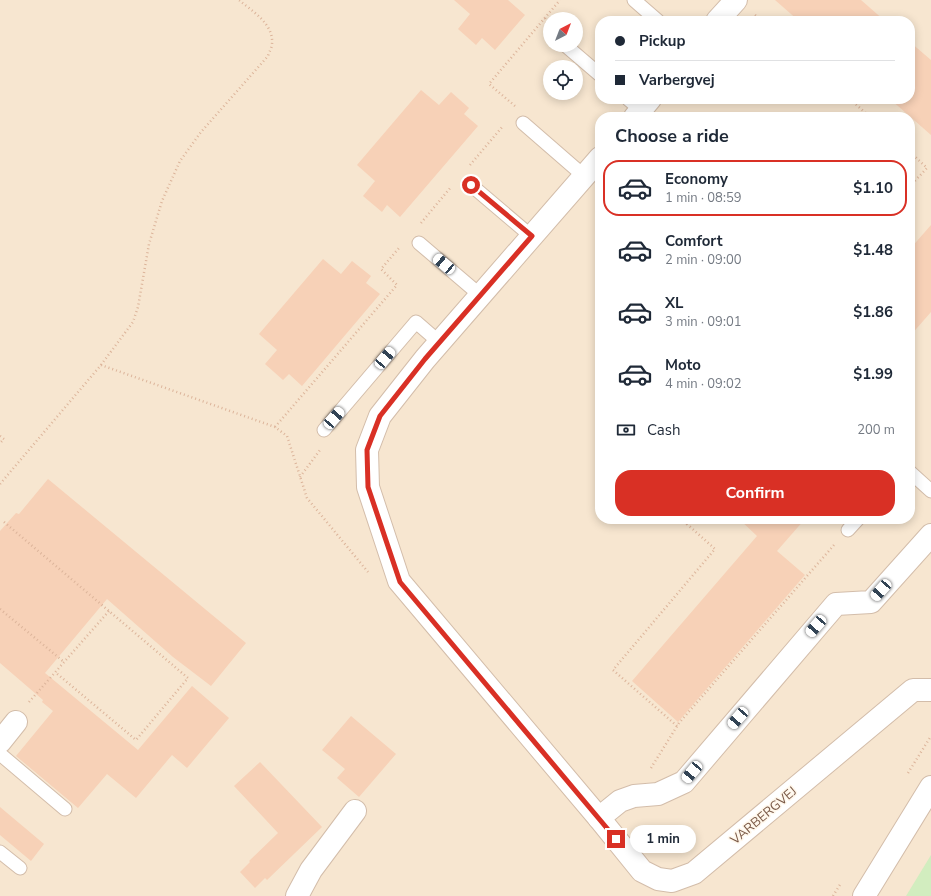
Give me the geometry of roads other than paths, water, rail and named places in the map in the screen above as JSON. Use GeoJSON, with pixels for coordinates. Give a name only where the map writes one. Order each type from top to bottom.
{"type":"FeatureCollection","features":[{"type":"Feature","properties":{"kind":"street"},"geometry":{"type":"LineString","coordinates":[[722,16],[736,0]]}},
{"type":"Feature","properties":{"kind":"street","name":"VARBERGVEJ"},"geometry":{"type":"LineString","coordinates":[[595,164],[439,342],[380,416],[367,450],[368,487],[400,582],[642,871],[658,879],[672,881],[694,873],[913,690],[931,690]]}},
{"type":"Feature","properties":{"kind":"street"},"geometry":{"type":"LineString","coordinates":[[599,818],[620,801],[634,796],[658,794],[684,782],[836,604],[871,602],[931,535]]}},
{"type":"Feature","properties":{"kind":"street"},"geometry":{"type":"LineString","coordinates":[[0,742],[16,722]]}},
{"type":"Feature","properties":{"kind":"street"},"geometry":{"type":"LineString","coordinates":[[864,896],[931,787]]}},
{"type":"Feature","properties":{"kind":"street"},"geometry":{"type":"LineString","coordinates":[[297,896],[311,870],[355,811]]}},
{"type":"Feature","properties":{"kind":"lane"},"geometry":{"type":"LineString","coordinates":[[634,0],[652,16]]}},
{"type":"Feature","properties":{"kind":"lane"},"geometry":{"type":"LineString","coordinates":[[573,52],[595,71]]}},
{"type":"Feature","properties":{"kind":"lane"},"geometry":{"type":"LineString","coordinates":[[523,123],[584,176]]}},
{"type":"Feature","properties":{"kind":"lane"},"geometry":{"type":"LineString","coordinates":[[471,185],[532,236]]}},
{"type":"Feature","properties":{"kind":"lane"},"geometry":{"type":"LineString","coordinates":[[420,243],[480,295]]}},
{"type":"Feature","properties":{"kind":"lane"},"geometry":{"type":"LineString","coordinates":[[324,430],[416,322],[439,342]]}},
{"type":"Feature","properties":{"kind":"lane"},"geometry":{"type":"LineString","coordinates":[[915,477],[931,491]]}},
{"type":"Feature","properties":{"kind":"lane"},"geometry":{"type":"LineString","coordinates":[[848,530],[853,524]]}},
{"type":"Feature","properties":{"kind":"lane"},"geometry":{"type":"LineString","coordinates":[[0,754],[65,809]]}},
{"type":"Feature","properties":{"kind":"lane"},"geometry":{"type":"LineString","coordinates":[[0,852],[20,868]]}}]}
